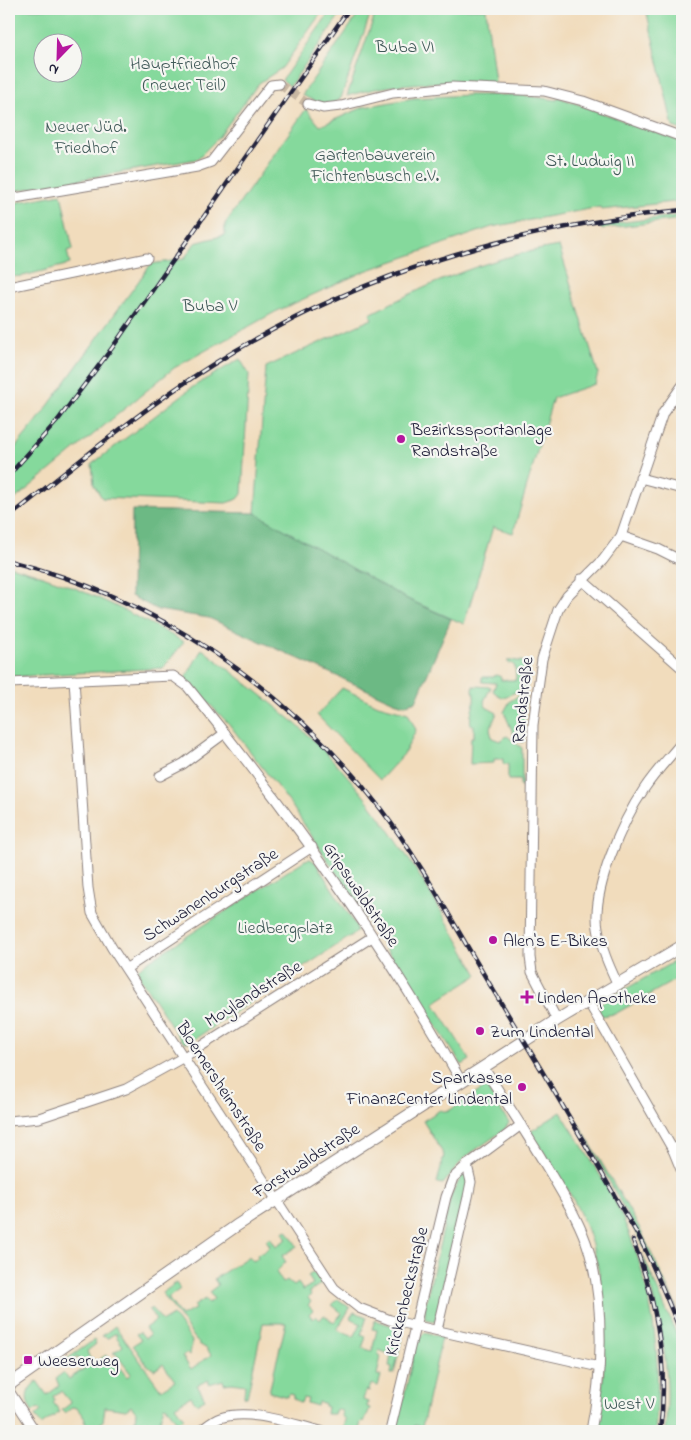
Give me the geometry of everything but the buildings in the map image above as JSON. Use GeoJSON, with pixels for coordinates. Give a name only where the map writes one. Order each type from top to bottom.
{"type":"FeatureCollection","features":[{"type":"Feature","properties":{"kind":"street"},"geometry":{"type":"LineString","coordinates":[[9,199],[197,167],[211,162],[271,85],[279,84]]}},
{"type":"Feature","properties":{"kind":"street"},"geometry":{"type":"LineString","coordinates":[[308,104],[324,108],[341,106],[393,93],[452,87],[544,91],[583,101],[682,136]]}},
{"type":"Feature","properties":{"kind":"street"},"geometry":{"type":"LineString","coordinates":[[9,287],[147,258]]}},
{"type":"Feature","properties":{"kind":"street","name":"Randstraße"},"geometry":{"type":"LineString","coordinates":[[558,1020],[532,972],[530,957],[533,726],[539,673],[558,610],[567,596],[603,560],[621,536],[663,413],[682,386]]}},
{"type":"Feature","properties":{"kind":"street"},"geometry":{"type":"LineString","coordinates":[[640,478],[682,489]]}},
{"type":"Feature","properties":{"kind":"street"},"geometry":{"type":"LineString","coordinates":[[621,536],[658,549],[682,561]]}},
{"type":"Feature","properties":{"kind":"street"},"geometry":{"type":"LineString","coordinates":[[581,580],[682,668]]}},
{"type":"Feature","properties":{"kind":"street","name":"Gripswaldstraße"},"geometry":{"type":"LineString","coordinates":[[9,683],[173,676],[187,686],[312,847],[372,937],[461,1081]]}},
{"type":"Feature","properties":{"kind":"street","name":"Bloemersheimstraße"},"geometry":{"type":"LineString","coordinates":[[74,680],[88,888],[92,913],[334,1288],[360,1308],[390,1320],[600,1367]]}},
{"type":"Feature","properties":{"kind":"street"},"geometry":{"type":"LineString","coordinates":[[160,776],[183,764],[225,733]]}},
{"type":"Feature","properties":{"kind":"street"},"geometry":{"type":"LineString","coordinates":[[618,985],[604,954],[597,926],[600,894],[610,858],[625,822],[643,790],[682,744]]}},
{"type":"Feature","properties":{"kind":"street","name":"Schwanenburgstraße"},"geometry":{"type":"LineString","coordinates":[[127,968],[312,847]]}},
{"type":"Feature","properties":{"kind":"street","name":"Moylandstraße"},"geometry":{"type":"LineString","coordinates":[[9,1121],[39,1118],[126,1089],[184,1057],[372,937]]}},
{"type":"Feature","properties":{"kind":"street","name":"Forstwaldstraße"},"geometry":{"type":"LineString","coordinates":[[9,1385],[190,1257],[276,1200],[558,1020],[682,946]]}},
{"type":"Feature","properties":{"kind":"street"},"geometry":{"type":"LineString","coordinates":[[589,1003],[673,1150],[682,1172]]}},
{"type":"Feature","properties":{"kind":"street"},"geometry":{"type":"LineString","coordinates":[[484,1067],[521,1125],[576,1219],[589,1251],[598,1307],[600,1367],[597,1403],[591,1431]]}},
{"type":"Feature","properties":{"kind":"street","name":"Krickenbeckstraße"},"geometry":{"type":"LineString","coordinates":[[390,1431],[446,1197],[453,1178],[467,1165],[521,1125]]}},
{"type":"Feature","properties":{"kind":"street"},"geometry":{"type":"LineString","coordinates":[[673,1150],[682,1144]]}},
{"type":"Feature","properties":{"kind":"street"},"geometry":{"type":"LineString","coordinates":[[436,1330],[471,1182],[467,1165]]}},
{"type":"Feature","properties":{"kind":"street"},"geometry":{"type":"LineString","coordinates":[[9,1392],[34,1431]]}},
{"type":"Feature","properties":{"kind":"street"},"geometry":{"type":"LineString","coordinates":[[200,1431],[218,1418],[237,1414],[321,1431]]}},
{"type":"Feature","properties":{"kind":"green space","name":"Hauptfriedhof (neuer Teil)"},"geometry":{"type":"Polygon","coordinates":[[[9,9],[324,9],[282,68],[259,83],[217,139],[197,159],[9,192],[9,9]]]}},
{"type":"Feature","properties":{"kind":"green space"},"geometry":{"type":"Polygon","coordinates":[[[332,9],[344,9],[290,86],[282,80],[332,9]]]}},
{"type":"Feature","properties":{"kind":"green space"},"geometry":{"type":"Polygon","coordinates":[[[362,9],[375,9],[369,18],[341,98],[332,103],[322,103],[302,95],[362,9]]]}},
{"type":"Feature","properties":{"kind":"green space","name":"Buba VI"},"geometry":{"type":"Polygon","coordinates":[[[380,9],[486,9],[495,82],[439,82],[402,85],[384,87],[347,96],[374,17],[380,9]]]}},
{"type":"Feature","properties":{"kind":"green space"},"geometry":{"type":"Polygon","coordinates":[[[646,9],[682,9],[682,130],[673,127],[646,9]]]}},
{"type":"Feature","properties":{"kind":"green space"},"geometry":{"type":"Polygon","coordinates":[[[519,95],[557,100],[558,97],[682,142],[682,201],[601,210],[600,207],[492,227],[365,271],[275,312],[174,368],[9,504],[9,455],[37,421],[151,264],[184,259],[195,243],[225,235],[225,224],[306,109],[320,126],[364,107],[414,98],[519,95]]]}},
{"type":"Feature","properties":{"kind":"green space"},"geometry":{"type":"Polygon","coordinates":[[[61,194],[73,249],[67,251],[70,264],[23,276],[9,277],[9,204],[61,194]]]}},
{"type":"Feature","properties":{"kind":"green space"},"geometry":{"type":"Polygon","coordinates":[[[682,215],[682,219],[601,229],[601,225],[682,215]]]}},
{"type":"Feature","properties":{"kind":"green space","name":"Bezirkssportanlage Randstraße"},"geometry":{"type":"Polygon","coordinates":[[[559,246],[598,373],[595,384],[553,398],[513,533],[493,527],[464,624],[405,598],[255,513],[266,367],[372,319],[370,314],[439,281],[509,257],[559,246]]]}},
{"type":"Feature","properties":{"kind":"green space"},"geometry":{"type":"Polygon","coordinates":[[[240,359],[249,374],[242,494],[238,499],[226,503],[102,498],[94,485],[92,464],[194,386],[240,359]]]}},
{"type":"Feature","properties":{"kind":"green space"},"geometry":{"type":"Polygon","coordinates":[[[132,510],[255,513],[405,598],[451,619],[416,701],[404,705],[394,702],[209,618],[158,610],[131,596],[132,510]]]}},
{"type":"Feature","properties":{"kind":"green space"},"geometry":{"type":"Polygon","coordinates":[[[9,566],[55,580],[99,598],[184,642],[163,668],[9,677],[9,566]]]}},
{"type":"Feature","properties":{"kind":"green space"},"geometry":{"type":"Polygon","coordinates":[[[202,649],[293,721],[326,753],[381,818],[415,869],[478,975],[434,1003],[470,1060],[462,1065],[292,806],[229,724],[185,679],[202,649]]]}},
{"type":"Feature","properties":{"kind":"green space"},"geometry":{"type":"Polygon","coordinates":[[[508,660],[529,662],[527,687],[502,698],[493,691],[496,683],[482,682],[482,677],[493,677],[496,675],[501,677],[501,680],[516,680],[515,667],[513,664],[508,663],[508,660]]]}},
{"type":"Feature","properties":{"kind":"green space"},"geometry":{"type":"Polygon","coordinates":[[[473,686],[491,687],[484,701],[486,707],[497,713],[490,729],[492,738],[500,741],[507,736],[522,748],[522,787],[520,787],[520,780],[508,780],[508,764],[503,764],[503,759],[494,759],[494,763],[470,764],[471,737],[474,737],[474,725],[471,725],[474,701],[473,686]]]}},
{"type":"Feature","properties":{"kind":"green space"},"geometry":{"type":"Polygon","coordinates":[[[342,688],[378,705],[408,713],[416,730],[404,754],[380,780],[317,715],[342,688]]]}},
{"type":"Feature","properties":{"kind":"green space"},"geometry":{"type":"Polygon","coordinates":[[[526,691],[524,741],[522,743],[513,733],[504,712],[510,701],[526,691]]]}},
{"type":"Feature","properties":{"kind":"green space","name":"Liedbergplatz"},"geometry":{"type":"Polygon","coordinates":[[[310,859],[315,862],[356,926],[357,932],[190,1042],[184,1042],[180,1039],[139,976],[138,970],[141,966],[305,860],[310,859]]]}},
{"type":"Feature","properties":{"kind":"green space"},"geometry":{"type":"Polygon","coordinates":[[[682,957],[682,976],[615,1014],[601,1016],[598,1011],[601,1009],[599,1004],[682,957]]]}},
{"type":"Feature","properties":{"kind":"green space"},"geometry":{"type":"Polygon","coordinates":[[[486,1087],[509,1123],[504,1130],[464,1158],[443,1184],[437,1183],[444,1155],[423,1121],[440,1110],[447,1112],[486,1087]]]}},
{"type":"Feature","properties":{"kind":"green space","name":"West V"},"geometry":{"type":"Polygon","coordinates":[[[561,1112],[615,1201],[641,1266],[653,1320],[656,1348],[657,1403],[655,1431],[597,1431],[605,1344],[601,1286],[596,1258],[587,1230],[575,1203],[530,1132],[561,1112]]]}},
{"type":"Feature","properties":{"kind":"green space"},"geometry":{"type":"Polygon","coordinates":[[[576,1119],[639,1227],[679,1312],[576,1119]]]}},
{"type":"Feature","properties":{"kind":"green space"},"geometry":{"type":"Polygon","coordinates":[[[465,1174],[468,1179],[435,1321],[425,1319],[425,1306],[451,1196],[462,1175],[465,1174]]]}},
{"type":"Feature","properties":{"kind":"green space"},"geometry":{"type":"Polygon","coordinates":[[[287,1230],[297,1246],[282,1256],[286,1262],[276,1272],[283,1283],[287,1280],[294,1286],[298,1283],[303,1290],[313,1284],[308,1276],[314,1272],[322,1283],[309,1292],[311,1295],[308,1298],[311,1302],[308,1305],[313,1310],[309,1314],[313,1319],[316,1316],[320,1320],[324,1315],[334,1323],[342,1313],[332,1305],[338,1299],[350,1308],[337,1330],[354,1337],[361,1324],[350,1318],[354,1312],[367,1317],[361,1335],[366,1337],[362,1348],[372,1351],[377,1330],[372,1329],[375,1320],[396,1327],[402,1337],[394,1374],[391,1374],[392,1367],[389,1366],[391,1355],[379,1350],[378,1355],[381,1356],[377,1375],[381,1376],[378,1386],[371,1384],[369,1391],[366,1390],[363,1400],[368,1402],[367,1407],[370,1408],[364,1422],[361,1422],[359,1430],[343,1429],[345,1419],[341,1416],[342,1411],[336,1409],[334,1414],[326,1414],[327,1407],[324,1406],[324,1403],[318,1402],[317,1406],[307,1403],[308,1399],[303,1398],[301,1403],[293,1398],[293,1395],[289,1394],[288,1397],[269,1392],[286,1323],[263,1323],[247,1397],[244,1396],[245,1385],[224,1384],[223,1380],[209,1384],[209,1380],[197,1385],[205,1399],[196,1404],[191,1396],[175,1406],[184,1418],[177,1422],[167,1407],[164,1406],[160,1419],[169,1431],[121,1431],[135,1421],[136,1412],[131,1406],[126,1410],[105,1407],[103,1421],[100,1423],[105,1431],[93,1431],[85,1423],[86,1421],[84,1422],[85,1419],[77,1408],[73,1407],[65,1413],[62,1410],[71,1403],[61,1391],[53,1396],[55,1400],[53,1402],[60,1412],[41,1425],[35,1416],[41,1411],[38,1408],[32,1412],[28,1403],[27,1395],[30,1388],[37,1381],[47,1395],[59,1386],[56,1378],[63,1373],[69,1379],[85,1368],[77,1356],[65,1365],[63,1362],[94,1340],[96,1344],[87,1351],[90,1359],[92,1358],[98,1365],[102,1362],[100,1359],[106,1355],[117,1370],[120,1368],[127,1377],[131,1374],[116,1354],[113,1353],[123,1346],[116,1336],[117,1334],[108,1338],[102,1336],[115,1326],[161,1390],[175,1381],[163,1364],[155,1370],[147,1365],[133,1345],[141,1340],[136,1334],[140,1332],[145,1338],[150,1335],[145,1328],[156,1320],[149,1310],[151,1308],[163,1321],[173,1315],[192,1341],[190,1355],[187,1353],[182,1356],[191,1369],[211,1355],[207,1349],[199,1344],[162,1293],[176,1283],[180,1289],[168,1298],[181,1316],[195,1309],[194,1306],[205,1299],[208,1303],[214,1299],[209,1292],[218,1285],[214,1279],[249,1256],[253,1261],[258,1258],[257,1255],[261,1252],[263,1253],[270,1246],[266,1240],[270,1237],[276,1246],[287,1239],[283,1232],[287,1230]]]}},
{"type":"Feature","properties":{"kind":"green space"},"geometry":{"type":"Polygon","coordinates":[[[642,1253],[682,1347],[682,1431],[665,1431],[667,1385],[665,1363],[658,1320],[642,1253]]]}},
{"type":"Feature","properties":{"kind":"green space"},"geometry":{"type":"Polygon","coordinates":[[[424,1333],[442,1337],[422,1427],[415,1425],[413,1431],[396,1431],[417,1341],[424,1333]]]}},
{"type":"Feature","properties":{"kind":"tunnel"},"geometry":{"type":"LineString","coordinates":[[279,84],[308,104]]}},
{"type":"Feature","properties":{"kind":"railway"},"geometry":{"type":"LineString","coordinates":[[9,475],[58,420],[112,348],[349,9]]}},
{"type":"Feature","properties":{"kind":"railway"},"geometry":{"type":"LineString","coordinates":[[9,517],[108,438],[185,382],[267,333],[323,304],[380,280],[438,260],[497,243],[557,229],[619,218],[682,210]]}},
{"type":"Feature","properties":{"kind":"railway"},"geometry":{"type":"LineString","coordinates":[[9,561],[63,577],[116,598],[166,623],[215,653],[261,687],[304,724],[344,764],[380,808],[412,854],[541,1070],[639,1237],[682,1334]]}},
{"type":"Feature","properties":{"kind":"railway"},"geometry":{"type":"LineString","coordinates":[[633,1240],[648,1286],[658,1334],[663,1382],[660,1431]]}},
{"type":"Feature","properties":{"kind":"place","name":"Bezirkssportanlage Randstraße"},"geometry":{"type":"Point","coordinates":[401,439]}},
{"type":"Feature","properties":{"kind":"place","name":"Alen's E-Bikes"},"geometry":{"type":"Point","coordinates":[493,940]}},
{"type":"Feature","properties":{"kind":"place","name":"Linden Apotheke"},"geometry":{"type":"Point","coordinates":[527,997]}},
{"type":"Feature","properties":{"kind":"place","name":"Zum Lindental"},"geometry":{"type":"Point","coordinates":[480,1031]}},
{"type":"Feature","properties":{"kind":"place","name":"Sparkasse FinanzCenter Lindental"},"geometry":{"type":"Point","coordinates":[522,1087]}},
{"type":"Feature","properties":{"kind":"place","name":"Weeserweg"},"geometry":{"type":"Point","coordinates":[28,1360]}},
{"type":"Feature","properties":{"kind":"park label","name":"Neuer Jüd. Friedhof"},"geometry":{"type":"Point","coordinates":[86,136]}},
{"type":"Feature","properties":{"kind":"park label","name":"St. Ludwig II"},"geometry":{"type":"Point","coordinates":[590,160]}},
{"type":"Feature","properties":{"kind":"park label","name":"Gartenbauverein Fichtenbusch e.V."},"geometry":{"type":"Point","coordinates":[375,164]}},
{"type":"Feature","properties":{"kind":"park label","name":"Buba V"},"geometry":{"type":"Point","coordinates":[210,305]}}]}
